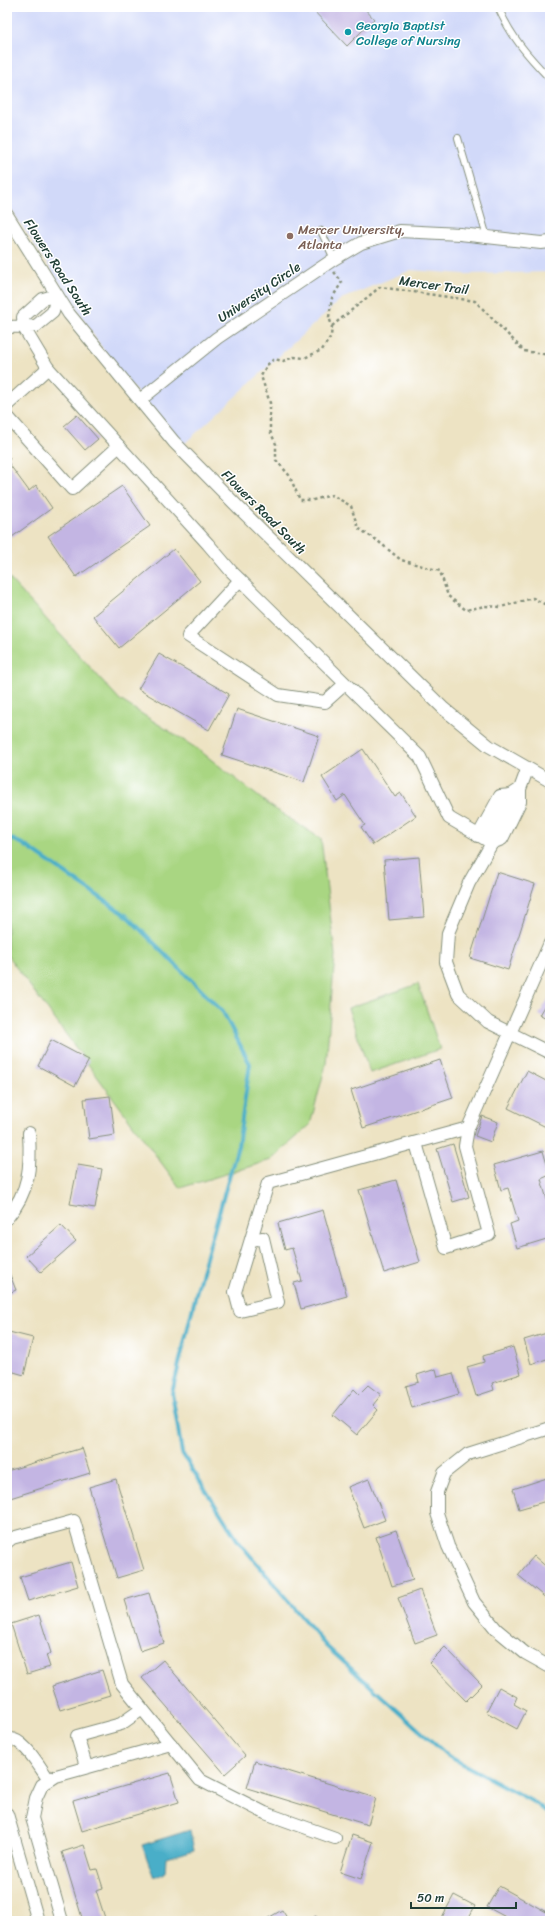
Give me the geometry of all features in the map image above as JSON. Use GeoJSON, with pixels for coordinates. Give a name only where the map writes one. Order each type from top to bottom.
{"type":"FeatureCollection","features":[{"type":"Feature","properties":{"kind":"street","name":"Flowers Road South"},"geometry":{"type":"LineString","coordinates":[[7,215],[69,314],[174,442],[239,508],[444,709],[488,746],[527,770],[550,781]]}},
{"type":"Feature","properties":{"kind":"street","name":"University Circle"},"geometry":{"type":"LineString","coordinates":[[140,400],[217,338],[334,259],[361,243],[400,231],[487,237],[541,243],[550,242]]}},
{"type":"Feature","properties":{"kind":"street"},"geometry":{"type":"LineString","coordinates":[[57,295],[43,299],[23,317],[24,328],[48,368],[240,580],[420,757],[449,818],[492,843]]}},
{"type":"Feature","properties":{"kind":"street"},"geometry":{"type":"LineString","coordinates":[[7,327],[24,328]]}},
{"type":"Feature","properties":{"kind":"street"},"geometry":{"type":"LineString","coordinates":[[7,404],[48,368]]}},
{"type":"Feature","properties":{"kind":"street"},"geometry":{"type":"LineString","coordinates":[[7,416],[72,489],[119,446]]}},
{"type":"Feature","properties":{"kind":"street"},"geometry":{"type":"LineString","coordinates":[[240,580],[188,636],[278,695],[325,702],[345,684]]}},
{"type":"Feature","properties":{"kind":"street"},"geometry":{"type":"LineString","coordinates":[[527,770],[492,834],[492,843],[469,883],[448,933],[446,962],[458,994],[488,1022],[550,1053]]}},
{"type":"Feature","properties":{"kind":"street"},"geometry":{"type":"LineString","coordinates":[[478,836],[500,796],[516,792]]}},
{"type":"Feature","properties":{"kind":"street"},"geometry":{"type":"LineString","coordinates":[[416,1142],[446,1248],[489,1234],[465,1146],[468,1128],[550,944]]}},
{"type":"Feature","properties":{"kind":"street"},"geometry":{"type":"LineString","coordinates":[[251,1240],[263,1238],[278,1302],[240,1311],[235,1292],[268,1184],[468,1128]]}},
{"type":"Feature","properties":{"kind":"street"},"geometry":{"type":"LineString","coordinates":[[7,1218],[16,1208],[24,1192],[30,1171],[29,1133]]}},
{"type":"Feature","properties":{"kind":"street"},"geometry":{"type":"LineString","coordinates":[[550,1428],[468,1454],[444,1474],[437,1492],[437,1513],[448,1546],[474,1602],[496,1629],[525,1653],[550,1667]]}},
{"type":"Feature","properties":{"kind":"street"},"geometry":{"type":"LineString","coordinates":[[7,1542],[12,1538],[74,1521],[122,1684],[200,1780],[265,1813],[335,1838]]}},
{"type":"Feature","properties":{"kind":"street"},"geometry":{"type":"LineString","coordinates":[[86,1766],[77,1736],[121,1724],[142,1709]]}},
{"type":"Feature","properties":{"kind":"street"},"geometry":{"type":"LineString","coordinates":[[7,1739],[11,1738],[21,1742],[49,1780]]}},
{"type":"Feature","properties":{"kind":"street"},"geometry":{"type":"LineString","coordinates":[[62,1921],[32,1818],[36,1798],[42,1785],[56,1776],[86,1766],[171,1744]]}},
{"type":"Feature","properties":{"kind":"street"},"geometry":{"type":"LineString","coordinates":[[7,1814],[38,1921]]}},
{"type":"Feature","properties":{"kind":"lane"},"geometry":{"type":"LineString","coordinates":[[498,7],[520,48],[550,79]]}},
{"type":"Feature","properties":{"kind":"lane"},"geometry":{"type":"LineString","coordinates":[[458,138],[487,237]]}},
{"type":"Feature","properties":{"kind":"lane"},"geometry":{"type":"LineString","coordinates":[[321,231],[334,259]]}},
{"type":"Feature","properties":{"kind":"path"},"geometry":{"type":"LineString","coordinates":[[342,282],[332,298],[329,317],[332,326],[331,336],[322,350],[304,358],[294,357],[283,361],[274,359],[267,364],[261,376],[270,403],[270,431],[276,444],[276,460],[289,475],[300,500],[313,500],[332,495],[351,506],[358,528],[380,542],[401,560],[440,571],[448,596],[466,610],[485,606],[502,607],[533,598],[550,607]]}},
{"type":"Feature","properties":{"kind":"path","name":"Mercer Trail"},"geometry":{"type":"LineString","coordinates":[[332,326],[380,288],[387,288],[475,301],[524,351],[550,355]]}},
{"type":"Feature","properties":{"kind":"shaded area","name":"Mercer University, Atlanta"},"geometry":{"type":"Polygon","coordinates":[[[7,7],[550,7],[550,272],[465,274],[411,270],[341,299],[184,444],[114,366],[7,203],[7,7]]]}},
{"type":"Feature","properties":{"kind":"green space"},"geometry":{"type":"Polygon","coordinates":[[[7,576],[120,700],[199,750],[269,805],[321,839],[335,955],[326,1064],[310,1125],[271,1160],[180,1188],[7,955],[7,576]]]}},
{"type":"Feature","properties":{"kind":"green space"},"geometry":{"type":"Polygon","coordinates":[[[418,984],[440,1049],[370,1073],[348,1008],[418,984]]]}},
{"type":"Feature","properties":{"kind":"water"},"geometry":{"type":"Polygon","coordinates":[[[190,1830],[194,1850],[166,1858],[165,1873],[154,1878],[142,1845],[190,1830]]]}},
{"type":"Feature","properties":{"kind":"building","name":"Georgia Baptist College of Nursing"},"geometry":{"type":"Polygon","coordinates":[[[310,7],[363,7],[374,19],[347,46],[310,7]]]}},
{"type":"Feature","properties":{"kind":"building"},"geometry":{"type":"Polygon","coordinates":[[[77,415],[98,439],[85,450],[64,426],[77,415]]]}},
{"type":"Feature","properties":{"kind":"building"},"geometry":{"type":"Polygon","coordinates":[[[7,454],[10,459],[7,461],[7,454]]]}},
{"type":"Feature","properties":{"kind":"building"},"geometry":{"type":"Polygon","coordinates":[[[7,461],[29,491],[36,485],[52,508],[12,537],[7,530],[7,461]]]}},
{"type":"Feature","properties":{"kind":"building"},"geometry":{"type":"Polygon","coordinates":[[[122,486],[150,526],[76,577],[48,536],[122,486]]]}},
{"type":"Feature","properties":{"kind":"building"},"geometry":{"type":"Polygon","coordinates":[[[174,549],[200,581],[119,648],[93,616],[174,549]]]}},
{"type":"Feature","properties":{"kind":"building"},"geometry":{"type":"Polygon","coordinates":[[[159,654],[229,694],[209,730],[138,689],[159,654]]]}},
{"type":"Feature","properties":{"kind":"building"},"geometry":{"type":"Polygon","coordinates":[[[237,709],[319,736],[304,782],[222,755],[237,709]]]}},
{"type":"Feature","properties":{"kind":"building"},"geometry":{"type":"Polygon","coordinates":[[[363,749],[395,797],[401,793],[416,816],[373,845],[361,827],[365,825],[345,795],[337,801],[322,777],[363,749]]]}},
{"type":"Feature","properties":{"kind":"building"},"geometry":{"type":"Polygon","coordinates":[[[419,857],[424,917],[389,920],[384,860],[419,857]]]}},
{"type":"Feature","properties":{"kind":"building"},"geometry":{"type":"Polygon","coordinates":[[[497,872],[535,884],[508,970],[470,958],[497,872]]]}},
{"type":"Feature","properties":{"kind":"building"},"geometry":{"type":"Polygon","coordinates":[[[550,996],[550,1021],[539,1015],[550,996]]]}},
{"type":"Feature","properties":{"kind":"building"},"geometry":{"type":"Polygon","coordinates":[[[51,1040],[89,1060],[75,1086],[38,1066],[51,1040]]]}},
{"type":"Feature","properties":{"kind":"building"},"geometry":{"type":"Polygon","coordinates":[[[440,1060],[453,1098],[363,1128],[351,1090],[440,1060]]]}},
{"type":"Feature","properties":{"kind":"building"},"geometry":{"type":"Polygon","coordinates":[[[527,1071],[550,1083],[550,1129],[508,1108],[527,1071]]]}},
{"type":"Feature","properties":{"kind":"building"},"geometry":{"type":"Polygon","coordinates":[[[110,1096],[115,1135],[89,1139],[84,1099],[110,1096]]]}},
{"type":"Feature","properties":{"kind":"building"},"geometry":{"type":"Polygon","coordinates":[[[482,1116],[498,1122],[491,1142],[475,1136],[482,1116]]]}},
{"type":"Feature","properties":{"kind":"building"},"geometry":{"type":"Polygon","coordinates":[[[453,1144],[469,1197],[453,1202],[437,1149],[453,1144]]]}},
{"type":"Feature","properties":{"kind":"building"},"geometry":{"type":"Polygon","coordinates":[[[543,1151],[550,1175],[541,1179],[550,1210],[550,1238],[517,1248],[510,1224],[518,1221],[508,1188],[501,1190],[494,1165],[543,1151]]]}},
{"type":"Feature","properties":{"kind":"building"},"geometry":{"type":"Polygon","coordinates":[[[78,1165],[102,1169],[95,1208],[70,1204],[78,1165]]]}},
{"type":"Feature","properties":{"kind":"building"},"geometry":{"type":"Polygon","coordinates":[[[396,1180],[420,1262],[384,1273],[359,1190],[396,1180]]]}},
{"type":"Feature","properties":{"kind":"building"},"geometry":{"type":"Polygon","coordinates":[[[323,1210],[347,1296],[301,1309],[294,1283],[302,1281],[292,1248],[285,1250],[278,1223],[323,1210]]]}},
{"type":"Feature","properties":{"kind":"building"},"geometry":{"type":"Polygon","coordinates":[[[61,1225],[76,1241],[41,1272],[26,1256],[61,1225]]]}},
{"type":"Feature","properties":{"kind":"building"},"geometry":{"type":"Polygon","coordinates":[[[8,1270],[16,1290],[7,1294],[7,1271],[8,1270]]]}},
{"type":"Feature","properties":{"kind":"building"},"geometry":{"type":"Polygon","coordinates":[[[9,1332],[33,1338],[24,1375],[7,1370],[9,1332]]]}},
{"type":"Feature","properties":{"kind":"building"},"geometry":{"type":"Polygon","coordinates":[[[550,1332],[550,1358],[531,1364],[524,1340],[550,1332]]]}},
{"type":"Feature","properties":{"kind":"building"},"geometry":{"type":"Polygon","coordinates":[[[513,1347],[521,1374],[492,1383],[494,1390],[476,1396],[467,1367],[484,1362],[483,1356],[513,1347]]]}},
{"type":"Feature","properties":{"kind":"building"},"geometry":{"type":"Polygon","coordinates":[[[436,1369],[438,1377],[453,1373],[459,1394],[412,1408],[406,1386],[419,1382],[417,1375],[436,1369]]]}},
{"type":"Feature","properties":{"kind":"building"},"geometry":{"type":"Polygon","coordinates":[[[368,1385],[381,1395],[373,1405],[378,1410],[357,1435],[333,1415],[354,1389],[359,1394],[368,1385]]]}},
{"type":"Feature","properties":{"kind":"building"},"geometry":{"type":"Polygon","coordinates":[[[82,1448],[90,1473],[7,1499],[7,1471],[82,1448]]]}},
{"type":"Feature","properties":{"kind":"building"},"geometry":{"type":"Polygon","coordinates":[[[550,1477],[550,1500],[519,1509],[513,1489],[550,1477]]]}},
{"type":"Feature","properties":{"kind":"building"},"geometry":{"type":"Polygon","coordinates":[[[116,1479],[144,1570],[117,1578],[89,1487],[116,1479]]]}},
{"type":"Feature","properties":{"kind":"building"},"geometry":{"type":"Polygon","coordinates":[[[369,1479],[385,1520],[364,1528],[348,1487],[369,1479]]]}},
{"type":"Feature","properties":{"kind":"building"},"geometry":{"type":"Polygon","coordinates":[[[396,1530],[413,1580],[392,1586],[376,1537],[396,1530]]]}},
{"type":"Feature","properties":{"kind":"building"},"geometry":{"type":"Polygon","coordinates":[[[534,1556],[550,1570],[550,1597],[548,1600],[518,1575],[534,1556]]]}},
{"type":"Feature","properties":{"kind":"building"},"geometry":{"type":"Polygon","coordinates":[[[71,1562],[78,1586],[28,1601],[20,1577],[71,1562]]]}},
{"type":"Feature","properties":{"kind":"building"},"geometry":{"type":"Polygon","coordinates":[[[420,1590],[437,1635],[415,1643],[398,1598],[420,1590]]]}},
{"type":"Feature","properties":{"kind":"building"},"geometry":{"type":"Polygon","coordinates":[[[149,1593],[164,1643],[140,1651],[124,1600],[149,1593]]]}},
{"type":"Feature","properties":{"kind":"building"},"geometry":{"type":"Polygon","coordinates":[[[39,1615],[51,1653],[46,1655],[50,1667],[27,1674],[11,1624],[39,1615]]]}},
{"type":"Feature","properties":{"kind":"building"},"geometry":{"type":"Polygon","coordinates":[[[445,1647],[482,1685],[466,1701],[429,1663],[445,1647]]]}},
{"type":"Feature","properties":{"kind":"building"},"geometry":{"type":"Polygon","coordinates":[[[163,1660],[245,1756],[225,1774],[142,1678],[163,1660]]]}},
{"type":"Feature","properties":{"kind":"building"},"geometry":{"type":"Polygon","coordinates":[[[102,1670],[110,1695],[60,1710],[52,1686],[102,1670]]]}},
{"type":"Feature","properties":{"kind":"building"},"geometry":{"type":"Polygon","coordinates":[[[499,1687],[517,1697],[514,1704],[526,1711],[517,1729],[486,1712],[499,1687]]]}},
{"type":"Feature","properties":{"kind":"building"},"geometry":{"type":"Polygon","coordinates":[[[255,1761],[376,1798],[368,1825],[247,1788],[255,1761]]]}},
{"type":"Feature","properties":{"kind":"building"},"geometry":{"type":"Polygon","coordinates":[[[170,1773],[179,1802],[82,1831],[73,1801],[170,1773]]]}},
{"type":"Feature","properties":{"kind":"building"},"geometry":{"type":"Polygon","coordinates":[[[352,1835],[373,1842],[361,1879],[340,1872],[352,1835]]]}},
{"type":"Feature","properties":{"kind":"building"},"geometry":{"type":"Polygon","coordinates":[[[84,1845],[92,1870],[97,1869],[103,1888],[96,1890],[106,1921],[83,1921],[62,1852],[84,1845]]]}},
{"type":"Feature","properties":{"kind":"building"},"geometry":{"type":"Polygon","coordinates":[[[499,1886],[550,1914],[550,1921],[513,1921],[487,1907],[499,1886]]]}},
{"type":"Feature","properties":{"kind":"building"},"geometry":{"type":"Polygon","coordinates":[[[454,1895],[475,1906],[467,1921],[440,1921],[454,1895]]]}},
{"type":"Feature","properties":{"kind":"building"},"geometry":{"type":"Polygon","coordinates":[[[282,1910],[289,1921],[263,1921],[282,1910]]]}},
{"type":"Feature","properties":{"kind":"building"},"geometry":{"type":"Polygon","coordinates":[[[315,1916],[324,1921],[312,1921],[315,1916]]]}},
{"type":"Feature","properties":{"kind":"waterway"},"geometry":{"type":"LineString","coordinates":[[7,837],[23,844],[127,916],[223,1012],[250,1064],[238,1146],[198,1286],[172,1393],[182,1453],[238,1541],[326,1646],[448,1756],[537,1804],[550,1815]]}},
{"type":"Feature","properties":{"kind":"place","name":"Georgia Baptist College of Nursing"},"geometry":{"type":"Point","coordinates":[348,32]}},
{"type":"Feature","properties":{"kind":"place","name":"Mercer University, Atlanta"},"geometry":{"type":"Point","coordinates":[290,236]}}]}
